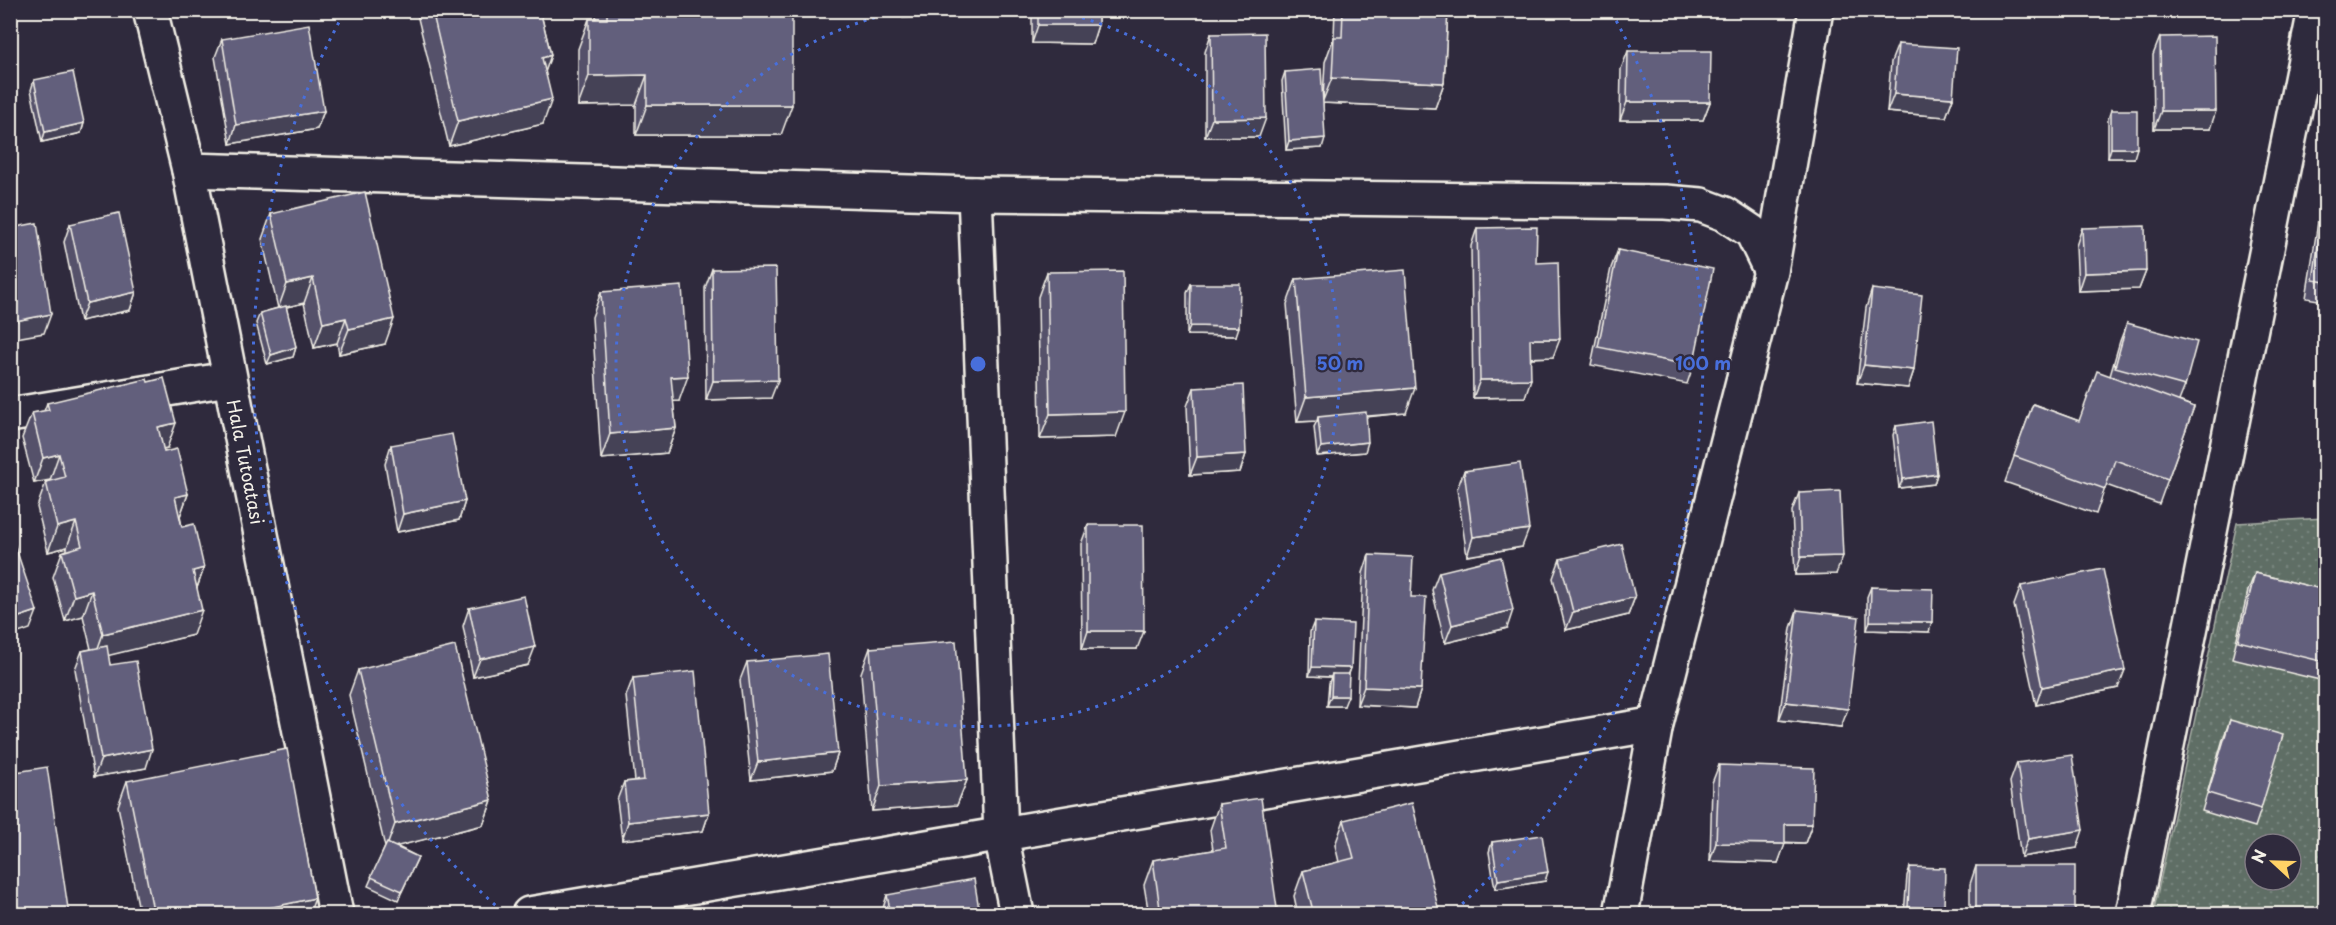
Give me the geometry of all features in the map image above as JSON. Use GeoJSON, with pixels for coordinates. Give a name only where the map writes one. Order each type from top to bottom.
{"type":"FeatureCollection","features":[{"type":"Feature","properties":{"kind":"street","name":"Hala Tutoatasi"},"geometry":{"type":"LineString","coordinates":[[150,10],[189,170],[228,379],[336,915]]}},
{"type":"Feature","properties":{"kind":"street"},"geometry":{"type":"LineString","coordinates":[[1621,915],[1656,724],[1771,271],[1816,10]]}},
{"type":"Feature","properties":{"kind":"street"},"geometry":{"type":"LineString","coordinates":[[2133,915],[2314,10]]}},
{"type":"Feature","properties":{"kind":"street"},"geometry":{"type":"LineString","coordinates":[[189,170],[975,194],[1665,202],[1701,205],[1725,214],[1752,232],[1771,271]]}},
{"type":"Feature","properties":{"kind":"street"},"geometry":{"type":"LineString","coordinates":[[975,194],[1000,835],[1017,915]]}},
{"type":"Feature","properties":{"kind":"street"},"geometry":{"type":"LineString","coordinates":[[10,415],[228,379]]}},
{"type":"Feature","properties":{"kind":"street"},"geometry":{"type":"LineString","coordinates":[[529,915],[1656,724]]}},
{"type":"Feature","properties":{"kind":"green space"},"geometry":{"type":"Polygon","coordinates":[[[2325,518],[2325,914],[2153,914],[2237,523],[2325,518]]]}},
{"type":"Feature","properties":{"kind":"building"},"geometry":{"type":"Polygon","coordinates":[[[432,10],[540,10],[551,55],[542,58],[552,99],[458,121],[432,10]]]}},
{"type":"Feature","properties":{"kind":"building"},"geometry":{"type":"Polygon","coordinates":[[[607,10],[792,10],[792,105],[647,105],[647,75],[589,76],[589,19],[607,19],[607,10]]]}},
{"type":"Feature","properties":{"kind":"building"},"geometry":{"type":"Polygon","coordinates":[[[1038,10],[1098,10],[1098,25],[1038,25],[1038,10]]]}},
{"type":"Feature","properties":{"kind":"building"},"geometry":{"type":"Polygon","coordinates":[[[1343,10],[1448,10],[1444,83],[1332,78],[1334,37],[1342,37],[1343,10]]]}},
{"type":"Feature","properties":{"kind":"building"},"geometry":{"type":"Polygon","coordinates":[[[309,24],[324,111],[236,125],[222,39],[309,24]]]}},
{"type":"Feature","properties":{"kind":"building"},"geometry":{"type":"Polygon","coordinates":[[[1265,33],[1266,118],[1212,119],[1211,34],[1265,33]]]}},
{"type":"Feature","properties":{"kind":"building"},"geometry":{"type":"Polygon","coordinates":[[[2215,36],[2216,111],[2161,111],[2160,37],[2215,36]]]}},
{"type":"Feature","properties":{"kind":"building"},"geometry":{"type":"Polygon","coordinates":[[[1898,44],[1957,48],[1953,98],[1894,94],[1898,44]]]}},
{"type":"Feature","properties":{"kind":"building"},"geometry":{"type":"Polygon","coordinates":[[[1628,51],[1711,51],[1710,102],[1627,102],[1628,51]]]}},
{"type":"Feature","properties":{"kind":"building"},"geometry":{"type":"Polygon","coordinates":[[[1321,69],[1325,138],[1289,141],[1285,72],[1321,69]]]}},
{"type":"Feature","properties":{"kind":"building"},"geometry":{"type":"Polygon","coordinates":[[[73,72],[84,123],[45,132],[34,80],[73,72]]]}},
{"type":"Feature","properties":{"kind":"building"},"geometry":{"type":"Polygon","coordinates":[[[2111,110],[2137,110],[2137,148],[2111,148],[2111,110]]]}},
{"type":"Feature","properties":{"kind":"building"},"geometry":{"type":"Polygon","coordinates":[[[365,192],[394,319],[349,329],[346,318],[323,323],[313,278],[287,284],[271,214],[365,192]]]}},
{"type":"Feature","properties":{"kind":"building"},"geometry":{"type":"Polygon","coordinates":[[[2325,199],[2325,282],[2313,280],[2325,199]]]}},
{"type":"Feature","properties":{"kind":"building"},"geometry":{"type":"Polygon","coordinates":[[[119,213],[136,292],[87,303],[70,224],[119,213]]]}},
{"type":"Feature","properties":{"kind":"building"},"geometry":{"type":"Polygon","coordinates":[[[37,223],[51,314],[10,322],[10,228],[37,223]]]}},
{"type":"Feature","properties":{"kind":"building"},"geometry":{"type":"Polygon","coordinates":[[[2145,226],[2146,271],[2084,273],[2082,228],[2145,226]]]}},
{"type":"Feature","properties":{"kind":"building"},"geometry":{"type":"Polygon","coordinates":[[[1537,227],[1536,263],[1558,262],[1560,339],[1530,339],[1531,379],[1480,380],[1477,228],[1537,227]]]}},
{"type":"Feature","properties":{"kind":"building"},"geometry":{"type":"Polygon","coordinates":[[[1618,250],[1713,269],[1693,366],[1598,347],[1618,250]]]}},
{"type":"Feature","properties":{"kind":"building"},"geometry":{"type":"Polygon","coordinates":[[[776,268],[778,380],[713,381],[712,269],[776,268]]]}},
{"type":"Feature","properties":{"kind":"building"},"geometry":{"type":"Polygon","coordinates":[[[1405,270],[1415,388],[1306,397],[1296,279],[1405,270]]]}},
{"type":"Feature","properties":{"kind":"building"},"geometry":{"type":"Polygon","coordinates":[[[1123,271],[1125,412],[1050,414],[1047,272],[1123,271]]]}},
{"type":"Feature","properties":{"kind":"building"},"geometry":{"type":"Polygon","coordinates":[[[1191,284],[1240,284],[1239,327],[1190,326],[1191,284]]]}},
{"type":"Feature","properties":{"kind":"building"},"geometry":{"type":"Polygon","coordinates":[[[682,286],[688,376],[671,377],[676,428],[610,434],[601,292],[682,286]]]}},
{"type":"Feature","properties":{"kind":"building"},"geometry":{"type":"Polygon","coordinates":[[[1872,289],[1922,295],[1914,370],[1864,365],[1872,289]]]}},
{"type":"Feature","properties":{"kind":"building"},"geometry":{"type":"Polygon","coordinates":[[[286,306],[296,347],[271,355],[260,313],[286,306]]]}},
{"type":"Feature","properties":{"kind":"building"},"geometry":{"type":"Polygon","coordinates":[[[2127,323],[2197,342],[2185,386],[2115,367],[2127,323]]]}},
{"type":"Feature","properties":{"kind":"building"},"geometry":{"type":"Polygon","coordinates":[[[2097,371],[2194,407],[2168,479],[2115,460],[2105,489],[2014,456],[2033,404],[2079,421],[2097,371]]]}},
{"type":"Feature","properties":{"kind":"building"},"geometry":{"type":"Polygon","coordinates":[[[164,378],[176,423],[158,427],[164,452],[177,449],[188,494],[175,497],[182,527],[194,524],[204,568],[193,571],[202,610],[103,634],[92,591],[74,596],[62,552],[82,546],[76,522],[57,527],[46,482],[65,477],[59,454],[43,458],[32,413],[49,410],[47,403],[147,379],[148,382],[164,378]]]}},
{"type":"Feature","properties":{"kind":"building"},"geometry":{"type":"Polygon","coordinates":[[[1243,385],[1246,454],[1197,457],[1194,388],[1243,385]]]}},
{"type":"Feature","properties":{"kind":"building"},"geometry":{"type":"Polygon","coordinates":[[[1366,412],[1368,442],[1321,447],[1318,417],[1366,412]]]}},
{"type":"Feature","properties":{"kind":"building"},"geometry":{"type":"Polygon","coordinates":[[[1931,421],[1937,474],[1903,479],[1896,426],[1931,421]]]}},
{"type":"Feature","properties":{"kind":"building"},"geometry":{"type":"Polygon","coordinates":[[[452,434],[465,501],[403,514],[391,445],[452,434]]]}},
{"type":"Feature","properties":{"kind":"building"},"geometry":{"type":"Polygon","coordinates":[[[1520,463],[1529,529],[1473,537],[1464,471],[1520,463]]]}},
{"type":"Feature","properties":{"kind":"building"},"geometry":{"type":"Polygon","coordinates":[[[1840,491],[1843,556],[1801,557],[1799,493],[1840,491]]]}},
{"type":"Feature","properties":{"kind":"building"},"geometry":{"type":"Polygon","coordinates":[[[1088,525],[1143,525],[1144,631],[1088,631],[1088,525]]]}},
{"type":"Feature","properties":{"kind":"building"},"geometry":{"type":"Polygon","coordinates":[[[10,531],[37,611],[10,620],[10,531]]]}},
{"type":"Feature","properties":{"kind":"building"},"geometry":{"type":"Polygon","coordinates":[[[1622,544],[1635,597],[1573,612],[1560,559],[1622,544]]]}},
{"type":"Feature","properties":{"kind":"building"},"geometry":{"type":"Polygon","coordinates":[[[1369,555],[1413,557],[1411,597],[1426,597],[1421,689],[1364,687],[1369,555]]]}},
{"type":"Feature","properties":{"kind":"building"},"geometry":{"type":"Polygon","coordinates":[[[1501,557],[1513,610],[1452,625],[1439,572],[1501,557]]]}},
{"type":"Feature","properties":{"kind":"building"},"geometry":{"type":"Polygon","coordinates":[[[2103,569],[2125,670],[2042,687],[2021,586],[2103,569]]]}},
{"type":"Feature","properties":{"kind":"building"},"geometry":{"type":"Polygon","coordinates":[[[2255,573],[2325,590],[2325,662],[2238,641],[2255,573]]]}},
{"type":"Feature","properties":{"kind":"building"},"geometry":{"type":"Polygon","coordinates":[[[1871,587],[1933,589],[1932,622],[1870,621],[1871,587]]]}},
{"type":"Feature","properties":{"kind":"building"},"geometry":{"type":"Polygon","coordinates":[[[524,596],[535,647],[480,659],[469,608],[524,596]]]}},
{"type":"Feature","properties":{"kind":"building"},"geometry":{"type":"Polygon","coordinates":[[[1797,610],[1859,617],[1848,709],[1786,702],[1797,610]]]}},
{"type":"Feature","properties":{"kind":"building"},"geometry":{"type":"Polygon","coordinates":[[[1314,622],[1353,624],[1351,668],[1312,667],[1314,622]]]}},
{"type":"Feature","properties":{"kind":"building"},"geometry":{"type":"Polygon","coordinates":[[[956,641],[967,780],[881,786],[870,648],[956,641]]]}},
{"type":"Feature","properties":{"kind":"building"},"geometry":{"type":"Polygon","coordinates":[[[107,646],[110,665],[136,661],[152,749],[101,759],[82,651],[107,646]]]}},
{"type":"Feature","properties":{"kind":"building"},"geometry":{"type":"Polygon","coordinates":[[[455,646],[492,800],[395,824],[358,670],[455,646]]]}},
{"type":"Feature","properties":{"kind":"building"},"geometry":{"type":"Polygon","coordinates":[[[828,654],[838,753],[758,762],[747,662],[828,654]]]}},
{"type":"Feature","properties":{"kind":"building"},"geometry":{"type":"Polygon","coordinates":[[[695,671],[709,813],[628,822],[624,782],[644,780],[633,678],[695,671]]]}},
{"type":"Feature","properties":{"kind":"building"},"geometry":{"type":"Polygon","coordinates":[[[1332,674],[1349,674],[1348,696],[1331,696],[1332,674]]]}},
{"type":"Feature","properties":{"kind":"building"},"geometry":{"type":"Polygon","coordinates":[[[2230,720],[2283,735],[2261,809],[2208,793],[2230,720]]]}},
{"type":"Feature","properties":{"kind":"building"},"geometry":{"type":"Polygon","coordinates":[[[287,749],[315,898],[235,915],[154,915],[127,781],[287,749]]]}},
{"type":"Feature","properties":{"kind":"building"},"geometry":{"type":"Polygon","coordinates":[[[2072,755],[2083,830],[2028,839],[2017,763],[2072,755]]]}},
{"type":"Feature","properties":{"kind":"building"},"geometry":{"type":"Polygon","coordinates":[[[1719,765],[1814,768],[1812,824],[1785,824],[1785,844],[1716,843],[1719,765]]]}},
{"type":"Feature","properties":{"kind":"building"},"geometry":{"type":"Polygon","coordinates":[[[47,767],[69,915],[10,915],[10,773],[47,767]]]}},
{"type":"Feature","properties":{"kind":"building"},"geometry":{"type":"Polygon","coordinates":[[[1261,798],[1278,915],[1161,915],[1153,860],[1226,848],[1219,804],[1261,798]]]}},
{"type":"Feature","properties":{"kind":"building"},"geometry":{"type":"Polygon","coordinates":[[[1412,803],[1440,915],[1314,915],[1303,871],[1354,858],[1344,820],[1412,803]]]}},
{"type":"Feature","properties":{"kind":"building"},"geometry":{"type":"Polygon","coordinates":[[[1542,835],[1548,872],[1498,880],[1492,842],[1542,835]]]}},
{"type":"Feature","properties":{"kind":"building"},"geometry":{"type":"Polygon","coordinates":[[[387,843],[418,857],[402,891],[371,877],[387,843]]]}},
{"type":"Feature","properties":{"kind":"building"},"geometry":{"type":"Polygon","coordinates":[[[1976,866],[2075,866],[2075,915],[1976,915],[1976,866]]]}},
{"type":"Feature","properties":{"kind":"building"},"geometry":{"type":"Polygon","coordinates":[[[1910,867],[1945,868],[1944,909],[1908,907],[1910,867]]]}},
{"type":"Feature","properties":{"kind":"building"},"geometry":{"type":"Polygon","coordinates":[[[974,879],[980,915],[891,915],[887,895],[974,879]]]}},
{"type":"Feature","properties":{"kind":"building"},"geometry":{"type":"Polygon","coordinates":[[[723,907],[725,915],[693,915],[723,907]]]}}]}
